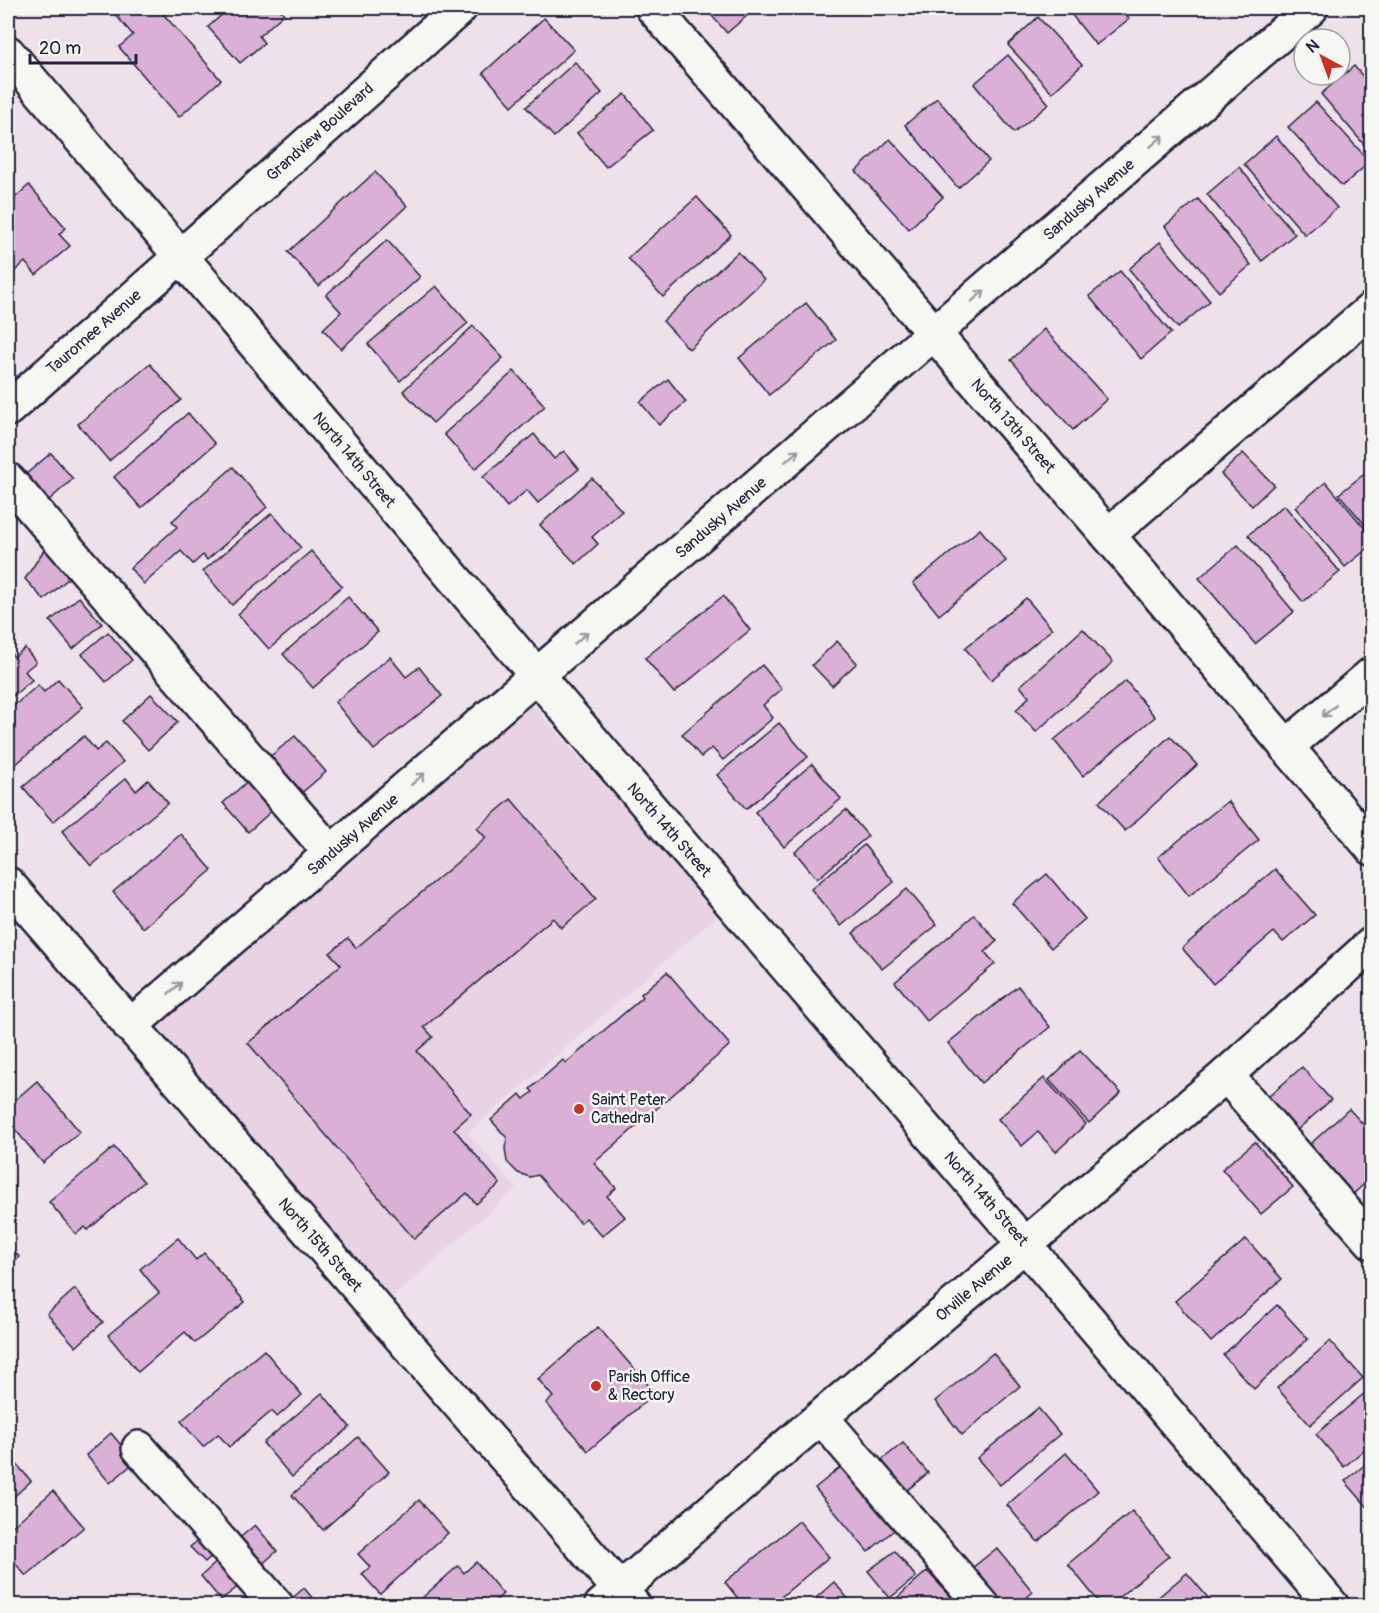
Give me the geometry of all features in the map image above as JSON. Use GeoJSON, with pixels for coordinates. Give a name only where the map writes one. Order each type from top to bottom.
{"type":"FeatureCollection","features":[{"type":"Feature","properties":{"kind":"street","name":"Grandview Boulevard"},"geometry":{"type":"LineString","coordinates":[[181,256],[460,8]]}},
{"type":"Feature","properties":{"kind":"street","name":"North 13th Street"},"geometry":{"type":"LineString","coordinates":[[652,8],[1108,535],[1371,848]]}},
{"type":"Feature","properties":{"kind":"street","name":"Sandusky Avenue"},"geometry":{"type":"LineString","coordinates":[[130,1026],[1311,8]]}},
{"type":"Feature","properties":{"kind":"street","name":"North 14th Street"},"geometry":{"type":"LineString","coordinates":[[8,53],[537,676],[1332,1605]]}},
{"type":"Feature","properties":{"kind":"street","name":"Tauromee Avenue"},"geometry":{"type":"LineString","coordinates":[[8,409],[181,256]]}},
{"type":"Feature","properties":{"kind":"street"},"geometry":{"type":"LineString","coordinates":[[1108,535],[1371,309]]}},
{"type":"Feature","properties":{"kind":"street"},"geometry":{"type":"LineString","coordinates":[[8,480],[331,853]]}},
{"type":"Feature","properties":{"kind":"street"},"geometry":{"type":"LineString","coordinates":[[1286,747],[1371,674]]}},
{"type":"Feature","properties":{"kind":"street","name":"North 15th Street"},"geometry":{"type":"LineString","coordinates":[[8,884],[618,1600]]}},
{"type":"Feature","properties":{"kind":"street","name":"Orville Avenue"},"geometry":{"type":"LineString","coordinates":[[618,1600],[821,1417],[1226,1075],[1371,944]]}},
{"type":"Feature","properties":{"kind":"street"},"geometry":{"type":"LineString","coordinates":[[1226,1075],[1371,1242]]}},
{"type":"Feature","properties":{"kind":"street"},"geometry":{"type":"LineString","coordinates":[[821,1417],[983,1605]]}},
{"type":"Feature","properties":{"kind":"street"},"geometry":{"type":"LineString","coordinates":[[139,1448],[278,1605]]}},
{"type":"Feature","properties":{"kind":"shaded area"},"geometry":{"type":"Polygon","coordinates":[[[527,699],[719,914],[468,1133],[516,1188],[384,1305],[147,1027],[527,699]]]}},
{"type":"Feature","properties":{"kind":"building"},"geometry":{"type":"Polygon","coordinates":[[[119,8],[158,8],[221,80],[179,117],[119,47],[133,35],[113,12],[119,8]]]}},
{"type":"Feature","properties":{"kind":"building"},"geometry":{"type":"Polygon","coordinates":[[[222,8],[279,8],[284,14],[259,36],[264,43],[240,63],[208,27],[225,12],[222,8]]]}},
{"type":"Feature","properties":{"kind":"building"},"geometry":{"type":"Polygon","coordinates":[[[705,8],[756,8],[727,33],[705,8]]]}},
{"type":"Feature","properties":{"kind":"building"},"geometry":{"type":"Polygon","coordinates":[[[1066,8],[1119,8],[1129,19],[1096,45],[1066,8]]]}},
{"type":"Feature","properties":{"kind":"building"},"geometry":{"type":"Polygon","coordinates":[[[1038,17],[1082,65],[1052,93],[1008,45],[1038,17]]]}},
{"type":"Feature","properties":{"kind":"building"},"geometry":{"type":"Polygon","coordinates":[[[544,18],[574,50],[512,106],[483,73],[544,18]]]}},
{"type":"Feature","properties":{"kind":"building"},"geometry":{"type":"Polygon","coordinates":[[[1008,55],[1049,104],[1014,133],[974,84],[1008,55]]]}},
{"type":"Feature","properties":{"kind":"building"},"geometry":{"type":"Polygon","coordinates":[[[575,62],[602,93],[554,137],[526,107],[575,62]]]}},
{"type":"Feature","properties":{"kind":"building"},"geometry":{"type":"Polygon","coordinates":[[[1354,66],[1372,87],[1372,154],[1321,94],[1329,87],[1352,87],[1352,68],[1354,66]]]}},
{"type":"Feature","properties":{"kind":"building"},"geometry":{"type":"Polygon","coordinates":[[[625,94],[653,130],[606,167],[577,133],[625,94]]]}},
{"type":"Feature","properties":{"kind":"building"},"geometry":{"type":"Polygon","coordinates":[[[937,98],[989,161],[958,188],[905,125],[937,98]]]}},
{"type":"Feature","properties":{"kind":"building"},"geometry":{"type":"Polygon","coordinates":[[[1316,102],[1370,162],[1342,186],[1288,127],[1316,102]]]}},
{"type":"Feature","properties":{"kind":"building"},"geometry":{"type":"Polygon","coordinates":[[[1276,136],[1337,208],[1305,235],[1244,164],[1276,136]]]}},
{"type":"Feature","properties":{"kind":"building"},"geometry":{"type":"Polygon","coordinates":[[[890,139],[943,197],[909,229],[856,171],[890,139]]]}},
{"type":"Feature","properties":{"kind":"building"},"geometry":{"type":"Polygon","coordinates":[[[1239,167],[1295,234],[1262,261],[1207,194],[1239,167]]]}},
{"type":"Feature","properties":{"kind":"building"},"geometry":{"type":"Polygon","coordinates":[[[375,172],[407,206],[319,286],[288,252],[375,172]]]}},
{"type":"Feature","properties":{"kind":"building"},"geometry":{"type":"Polygon","coordinates":[[[29,185],[66,228],[59,234],[70,246],[36,275],[25,262],[15,271],[8,262],[8,204],[29,185]]]}},
{"type":"Feature","properties":{"kind":"building"},"geometry":{"type":"Polygon","coordinates":[[[697,197],[731,235],[663,297],[628,258],[697,197]]]}},
{"type":"Feature","properties":{"kind":"building"},"geometry":{"type":"Polygon","coordinates":[[[1198,199],[1251,265],[1219,292],[1165,226],[1198,199]]]}},
{"type":"Feature","properties":{"kind":"building"},"geometry":{"type":"Polygon","coordinates":[[[387,240],[420,277],[341,349],[323,329],[341,312],[326,295],[387,240]]]}},
{"type":"Feature","properties":{"kind":"building"},"geometry":{"type":"Polygon","coordinates":[[[1160,242],[1210,301],[1178,328],[1129,269],[1160,242]]]}},
{"type":"Feature","properties":{"kind":"building"},"geometry":{"type":"Polygon","coordinates":[[[738,252],[764,280],[689,349],[663,321],[738,252]]]}},
{"type":"Feature","properties":{"kind":"building"},"geometry":{"type":"Polygon","coordinates":[[[1120,271],[1171,333],[1141,359],[1089,296],[1120,271]]]}},
{"type":"Feature","properties":{"kind":"building"},"geometry":{"type":"Polygon","coordinates":[[[436,286],[468,323],[400,381],[368,344],[436,286]]]}},
{"type":"Feature","properties":{"kind":"building"},"geometry":{"type":"Polygon","coordinates":[[[806,303],[836,340],[769,395],[739,358],[806,303]]]}},
{"type":"Feature","properties":{"kind":"building"},"geometry":{"type":"Polygon","coordinates":[[[473,326],[503,358],[433,423],[403,391],[473,326]]]}},
{"type":"Feature","properties":{"kind":"building"},"geometry":{"type":"Polygon","coordinates":[[[1044,329],[1107,399],[1073,430],[1011,360],[1044,329]]]}},
{"type":"Feature","properties":{"kind":"building"},"geometry":{"type":"Polygon","coordinates":[[[150,364],[181,400],[109,461],[78,424],[150,364]]]}},
{"type":"Feature","properties":{"kind":"building"},"geometry":{"type":"Polygon","coordinates":[[[514,371],[545,406],[475,469],[444,434],[514,371]]]}},
{"type":"Feature","properties":{"kind":"building"},"geometry":{"type":"Polygon","coordinates":[[[668,379],[686,402],[659,425],[640,402],[668,379]]]}},
{"type":"Feature","properties":{"kind":"building"},"geometry":{"type":"Polygon","coordinates":[[[188,413],[215,444],[141,508],[114,477],[188,413]]]}},
{"type":"Feature","properties":{"kind":"building"},"geometry":{"type":"Polygon","coordinates":[[[534,434],[554,459],[564,451],[579,469],[538,503],[527,490],[507,507],[483,477],[534,434]]]}},
{"type":"Feature","properties":{"kind":"building"},"geometry":{"type":"Polygon","coordinates":[[[51,453],[73,479],[48,501],[25,475],[51,453]]]}},
{"type":"Feature","properties":{"kind":"building"},"geometry":{"type":"Polygon","coordinates":[[[1243,453],[1274,485],[1252,506],[1221,474],[1243,453]]]}},
{"type":"Feature","properties":{"kind":"building"},"geometry":{"type":"Polygon","coordinates":[[[233,467],[267,507],[207,560],[203,555],[193,564],[181,551],[144,584],[130,568],[177,527],[172,521],[233,467]]]}},
{"type":"Feature","properties":{"kind":"building"},"geometry":{"type":"Polygon","coordinates":[[[1369,470],[1372,473],[1372,533],[1339,494],[1369,470]]]}},
{"type":"Feature","properties":{"kind":"building"},"geometry":{"type":"Polygon","coordinates":[[[592,478],[622,511],[592,537],[598,544],[576,564],[540,525],[592,478]]]}},
{"type":"Feature","properties":{"kind":"building"},"geometry":{"type":"Polygon","coordinates":[[[1326,482],[1372,537],[1372,545],[1345,567],[1295,507],[1326,482]]]}},
{"type":"Feature","properties":{"kind":"building"},"geometry":{"type":"Polygon","coordinates":[[[1284,505],[1340,572],[1303,602],[1248,535],[1284,505]]]}},
{"type":"Feature","properties":{"kind":"building"},"geometry":{"type":"Polygon","coordinates":[[[272,513],[301,548],[232,605],[203,571],[272,513]]]}},
{"type":"Feature","properties":{"kind":"building"},"geometry":{"type":"Polygon","coordinates":[[[980,529],[1006,561],[939,615],[913,583],[980,529]]]}},
{"type":"Feature","properties":{"kind":"building"},"geometry":{"type":"Polygon","coordinates":[[[1238,545],[1294,612],[1255,644],[1199,578],[1238,545]]]}},
{"type":"Feature","properties":{"kind":"building"},"geometry":{"type":"Polygon","coordinates":[[[46,547],[71,576],[44,600],[25,579],[46,547]]]}},
{"type":"Feature","properties":{"kind":"building"},"geometry":{"type":"Polygon","coordinates":[[[311,551],[342,586],[269,649],[238,614],[311,551]]]}},
{"type":"Feature","properties":{"kind":"building"},"geometry":{"type":"Polygon","coordinates":[[[723,596],[750,630],[674,693],[645,658],[723,596]]]}},
{"type":"Feature","properties":{"kind":"building"},"geometry":{"type":"Polygon","coordinates":[[[79,597],[102,624],[73,649],[50,621],[79,597]]]}},
{"type":"Feature","properties":{"kind":"building"},"geometry":{"type":"Polygon","coordinates":[[[348,597],[378,632],[313,688],[283,654],[348,597]]]}},
{"type":"Feature","properties":{"kind":"building"},"geometry":{"type":"Polygon","coordinates":[[[1026,598],[1052,629],[991,680],[965,648],[1026,598]]]}},
{"type":"Feature","properties":{"kind":"building"},"geometry":{"type":"Polygon","coordinates":[[[1083,629],[1113,662],[1036,732],[1016,710],[1029,697],[1020,686],[1083,629]]]}},
{"type":"Feature","properties":{"kind":"building"},"geometry":{"type":"Polygon","coordinates":[[[108,632],[132,660],[106,682],[82,654],[108,632]]]}},
{"type":"Feature","properties":{"kind":"building"},"geometry":{"type":"Polygon","coordinates":[[[837,641],[857,663],[832,686],[812,665],[837,641]]]}},
{"type":"Feature","properties":{"kind":"building"},"geometry":{"type":"Polygon","coordinates":[[[25,648],[36,662],[25,671],[32,680],[8,700],[8,650],[14,657],[25,648]]]}},
{"type":"Feature","properties":{"kind":"building"},"geometry":{"type":"Polygon","coordinates":[[[390,657],[406,677],[419,667],[442,696],[374,750],[335,702],[390,657]]]}},
{"type":"Feature","properties":{"kind":"building"},"geometry":{"type":"Polygon","coordinates":[[[762,665],[782,689],[763,705],[773,718],[723,760],[712,748],[701,757],[682,734],[762,665]]]}},
{"type":"Feature","properties":{"kind":"building"},"geometry":{"type":"Polygon","coordinates":[[[58,679],[83,707],[9,770],[8,711],[38,685],[44,692],[58,679]]]}},
{"type":"Feature","properties":{"kind":"building"},"geometry":{"type":"Polygon","coordinates":[[[1126,681],[1155,717],[1083,776],[1054,740],[1126,681]]]}},
{"type":"Feature","properties":{"kind":"building"},"geometry":{"type":"Polygon","coordinates":[[[151,694],[178,722],[148,750],[122,721],[151,694]]]}},
{"type":"Feature","properties":{"kind":"building"},"geometry":{"type":"Polygon","coordinates":[[[779,723],[808,757],[746,809],[717,775],[779,723]]]}},
{"type":"Feature","properties":{"kind":"building"},"geometry":{"type":"Polygon","coordinates":[[[84,736],[96,751],[106,743],[123,762],[53,822],[23,787],[84,736]]]}},
{"type":"Feature","properties":{"kind":"building"},"geometry":{"type":"Polygon","coordinates":[[[295,736],[326,772],[298,796],[267,759],[295,736]]]}},
{"type":"Feature","properties":{"kind":"building"},"geometry":{"type":"Polygon","coordinates":[[[1170,736],[1197,765],[1125,831],[1099,802],[1170,736]]]}},
{"type":"Feature","properties":{"kind":"building"},"geometry":{"type":"Polygon","coordinates":[[[812,764],[841,799],[784,847],[755,812],[812,764]]]}},
{"type":"Feature","properties":{"kind":"building"},"geometry":{"type":"Polygon","coordinates":[[[126,778],[136,791],[148,780],[168,803],[91,866],[62,831],[126,778]]]}},
{"type":"Feature","properties":{"kind":"building"},"geometry":{"type":"Polygon","coordinates":[[[250,779],[275,808],[248,832],[223,803],[250,779]]]}},
{"type":"Feature","properties":{"kind":"building"},"geometry":{"type":"Polygon","coordinates":[[[511,799],[596,899],[561,928],[553,918],[424,1027],[433,1037],[417,1051],[471,1114],[454,1129],[500,1184],[476,1204],[467,1193],[414,1239],[248,1043],[341,965],[330,953],[348,938],[356,948],[486,838],[477,828],[511,799]]]}},
{"type":"Feature","properties":{"kind":"building"},"geometry":{"type":"Polygon","coordinates":[[[1228,801],[1259,840],[1189,896],[1158,857],[1228,801]]]}},
{"type":"Feature","properties":{"kind":"building"},"geometry":{"type":"Polygon","coordinates":[[[846,810],[868,836],[817,879],[795,852],[846,810]]]}},
{"type":"Feature","properties":{"kind":"building"},"geometry":{"type":"Polygon","coordinates":[[[181,834],[212,870],[143,928],[113,892],[181,834]]]}},
{"type":"Feature","properties":{"kind":"building"},"geometry":{"type":"Polygon","coordinates":[[[864,845],[894,882],[841,926],[811,889],[864,845]]]}},
{"type":"Feature","properties":{"kind":"building"},"geometry":{"type":"Polygon","coordinates":[[[1275,869],[1315,915],[1283,942],[1274,932],[1213,984],[1182,948],[1275,869]]]}},
{"type":"Feature","properties":{"kind":"building"},"geometry":{"type":"Polygon","coordinates":[[[1047,874],[1085,919],[1051,948],[1012,903],[1047,874]]]}},
{"type":"Feature","properties":{"kind":"building"},"geometry":{"type":"Polygon","coordinates":[[[907,889],[937,925],[882,969],[853,933],[907,889]]]}},
{"type":"Feature","properties":{"kind":"building"},"geometry":{"type":"Polygon","coordinates":[[[974,915],[997,941],[985,952],[995,964],[927,1021],[895,982],[974,915]]]}},
{"type":"Feature","properties":{"kind":"building","name":"Saint Peter Cathedral"},"geometry":{"type":"Polygon","coordinates":[[[667,972],[730,1045],[594,1163],[616,1188],[607,1196],[625,1217],[602,1236],[586,1218],[580,1223],[538,1175],[530,1177],[518,1173],[507,1162],[505,1148],[507,1138],[491,1120],[520,1094],[524,1099],[533,1092],[530,1089],[563,1060],[566,1063],[643,997],[641,994],[667,972]]]}},
{"type":"Feature","properties":{"kind":"building"},"geometry":{"type":"Polygon","coordinates":[[[1018,986],[1050,1027],[981,1083],[948,1043],[1018,986]]]}},
{"type":"Feature","properties":{"kind":"building"},"geometry":{"type":"Polygon","coordinates":[[[1080,1050],[1121,1093],[1089,1123],[1049,1080],[1080,1050]]]}},
{"type":"Feature","properties":{"kind":"building"},"geometry":{"type":"Polygon","coordinates":[[[1302,1067],[1331,1100],[1288,1138],[1259,1105],[1302,1067]]]}},
{"type":"Feature","properties":{"kind":"building"},"geometry":{"type":"Polygon","coordinates":[[[1044,1078],[1086,1124],[1056,1152],[1038,1132],[1022,1146],[998,1119],[1044,1078]]]}},
{"type":"Feature","properties":{"kind":"building"},"geometry":{"type":"Polygon","coordinates":[[[37,1081],[80,1132],[43,1163],[8,1121],[8,1106],[37,1081]]]}},
{"type":"Feature","properties":{"kind":"building"},"geometry":{"type":"Polygon","coordinates":[[[1349,1109],[1372,1134],[1372,1177],[1351,1196],[1307,1147],[1349,1109]]]}},
{"type":"Feature","properties":{"kind":"building"},"geometry":{"type":"Polygon","coordinates":[[[1255,1142],[1293,1187],[1261,1214],[1222,1169],[1255,1142]]]}},
{"type":"Feature","properties":{"kind":"building"},"geometry":{"type":"Polygon","coordinates":[[[114,1147],[144,1182],[88,1230],[85,1227],[76,1234],[49,1202],[114,1147]]]}},
{"type":"Feature","properties":{"kind":"building"},"geometry":{"type":"Polygon","coordinates":[[[178,1238],[196,1260],[204,1253],[245,1302],[195,1343],[185,1332],[138,1372],[108,1335],[159,1293],[140,1269],[178,1238]]]}},
{"type":"Feature","properties":{"kind":"building"},"geometry":{"type":"Polygon","coordinates":[[[1246,1239],[1282,1279],[1211,1342],[1175,1301],[1246,1239]]]}},
{"type":"Feature","properties":{"kind":"building"},"geometry":{"type":"Polygon","coordinates":[[[8,1244],[19,1257],[8,1267],[8,1244]]]}},
{"type":"Feature","properties":{"kind":"building"},"geometry":{"type":"Polygon","coordinates":[[[75,1289],[103,1322],[76,1347],[47,1314],[75,1289]]]}},
{"type":"Feature","properties":{"kind":"building"},"geometry":{"type":"Polygon","coordinates":[[[1277,1305],[1308,1339],[1254,1389],[1223,1355],[1277,1305]]]}},
{"type":"Feature","properties":{"kind":"building","name":"Parish Office & Rectory"},"geometry":{"type":"Polygon","coordinates":[[[598,1327],[655,1393],[588,1451],[546,1403],[553,1397],[538,1379],[598,1327]]]}},
{"type":"Feature","properties":{"kind":"building"},"geometry":{"type":"Polygon","coordinates":[[[1330,1341],[1363,1378],[1310,1425],[1277,1388],[1330,1341]]]}},
{"type":"Feature","properties":{"kind":"building"},"geometry":{"type":"Polygon","coordinates":[[[264,1350],[302,1395],[277,1417],[272,1411],[229,1447],[218,1434],[203,1447],[181,1421],[264,1350]]]}},
{"type":"Feature","properties":{"kind":"building"},"geometry":{"type":"Polygon","coordinates":[[[993,1353],[1020,1386],[962,1435],[935,1401],[993,1353]]]}},
{"type":"Feature","properties":{"kind":"building"},"geometry":{"type":"Polygon","coordinates":[[[1372,1387],[1372,1443],[1344,1467],[1316,1434],[1372,1387]]]}},
{"type":"Feature","properties":{"kind":"building"},"geometry":{"type":"Polygon","coordinates":[[[322,1393],[350,1427],[292,1477],[263,1443],[322,1393]]]}},
{"type":"Feature","properties":{"kind":"building"},"geometry":{"type":"Polygon","coordinates":[[[1038,1408],[1060,1434],[1000,1485],[977,1458],[1038,1408]]]}},
{"type":"Feature","properties":{"kind":"building"},"geometry":{"type":"Polygon","coordinates":[[[111,1433],[135,1462],[110,1483],[86,1455],[111,1433]]]}},
{"type":"Feature","properties":{"kind":"building"},"geometry":{"type":"Polygon","coordinates":[[[358,1437],[389,1472],[323,1530],[292,1495],[358,1437]]]}},
{"type":"Feature","properties":{"kind":"building"},"geometry":{"type":"Polygon","coordinates":[[[903,1443],[928,1473],[899,1497],[874,1466],[903,1443]]]}},
{"type":"Feature","properties":{"kind":"building"},"geometry":{"type":"Polygon","coordinates":[[[1066,1453],[1098,1491],[1038,1542],[1007,1505],[1066,1453]]]}},
{"type":"Feature","properties":{"kind":"building"},"geometry":{"type":"Polygon","coordinates":[[[8,1454],[31,1481],[8,1502],[8,1454]]]}},
{"type":"Feature","properties":{"kind":"building"},"geometry":{"type":"Polygon","coordinates":[[[1372,1459],[1372,1512],[1345,1481],[1372,1459]]]}},
{"type":"Feature","properties":{"kind":"building"},"geometry":{"type":"Polygon","coordinates":[[[841,1467],[894,1530],[868,1552],[815,1488],[841,1467]]]}},
{"type":"Feature","properties":{"kind":"building"},"geometry":{"type":"Polygon","coordinates":[[[53,1491],[84,1527],[26,1576],[8,1555],[8,1530],[53,1491]]]}},
{"type":"Feature","properties":{"kind":"building"},"geometry":{"type":"Polygon","coordinates":[[[419,1500],[448,1533],[380,1594],[362,1574],[370,1567],[358,1554],[419,1500]]]}},
{"type":"Feature","properties":{"kind":"building"},"geometry":{"type":"Polygon","coordinates":[[[1132,1511],[1169,1556],[1108,1606],[1102,1606],[1068,1564],[1132,1511]]]}},
{"type":"Feature","properties":{"kind":"building"},"geometry":{"type":"Polygon","coordinates":[[[799,1521],[829,1557],[770,1606],[744,1606],[725,1582],[799,1521]]]}},
{"type":"Feature","properties":{"kind":"building"},"geometry":{"type":"Polygon","coordinates":[[[255,1525],[277,1551],[258,1568],[236,1541],[255,1525]]]}},
{"type":"Feature","properties":{"kind":"building"},"geometry":{"type":"Polygon","coordinates":[[[202,1537],[216,1552],[205,1562],[190,1547],[202,1537]]]}},
{"type":"Feature","properties":{"kind":"building"},"geometry":{"type":"Polygon","coordinates":[[[997,1548],[1033,1592],[1017,1606],[995,1606],[967,1572],[997,1548]]]}},
{"type":"Feature","properties":{"kind":"building"},"geometry":{"type":"Polygon","coordinates":[[[895,1551],[916,1577],[890,1598],[868,1571],[895,1551]]]}},
{"type":"Feature","properties":{"kind":"building"},"geometry":{"type":"Polygon","coordinates":[[[219,1560],[240,1585],[221,1600],[201,1576],[219,1560]]]}},
{"type":"Feature","properties":{"kind":"building"},"geometry":{"type":"Polygon","coordinates":[[[476,1562],[503,1594],[489,1606],[413,1606],[458,1566],[464,1573],[476,1562]]]}},
{"type":"Feature","properties":{"kind":"building"},"geometry":{"type":"Polygon","coordinates":[[[927,1571],[953,1599],[946,1606],[906,1606],[898,1597],[927,1571]]]}},
{"type":"Feature","properties":{"kind":"building"},"geometry":{"type":"Polygon","coordinates":[[[1187,1573],[1215,1606],[1148,1606],[1187,1573]]]}},
{"type":"Feature","properties":{"kind":"building"},"geometry":{"type":"Polygon","coordinates":[[[834,1582],[854,1606],[807,1606],[834,1582]]]}},
{"type":"Feature","properties":{"kind":"building"},"geometry":{"type":"Polygon","coordinates":[[[304,1588],[319,1606],[293,1606],[289,1601],[304,1588]]]}},
{"type":"Feature","properties":{"kind":"place","name":"Saint Peter Cathedral"},"geometry":{"type":"Point","coordinates":[579,1109]}},
{"type":"Feature","properties":{"kind":"place","name":"Parish Office & Rectory"},"geometry":{"type":"Point","coordinates":[596,1386]}}]}
